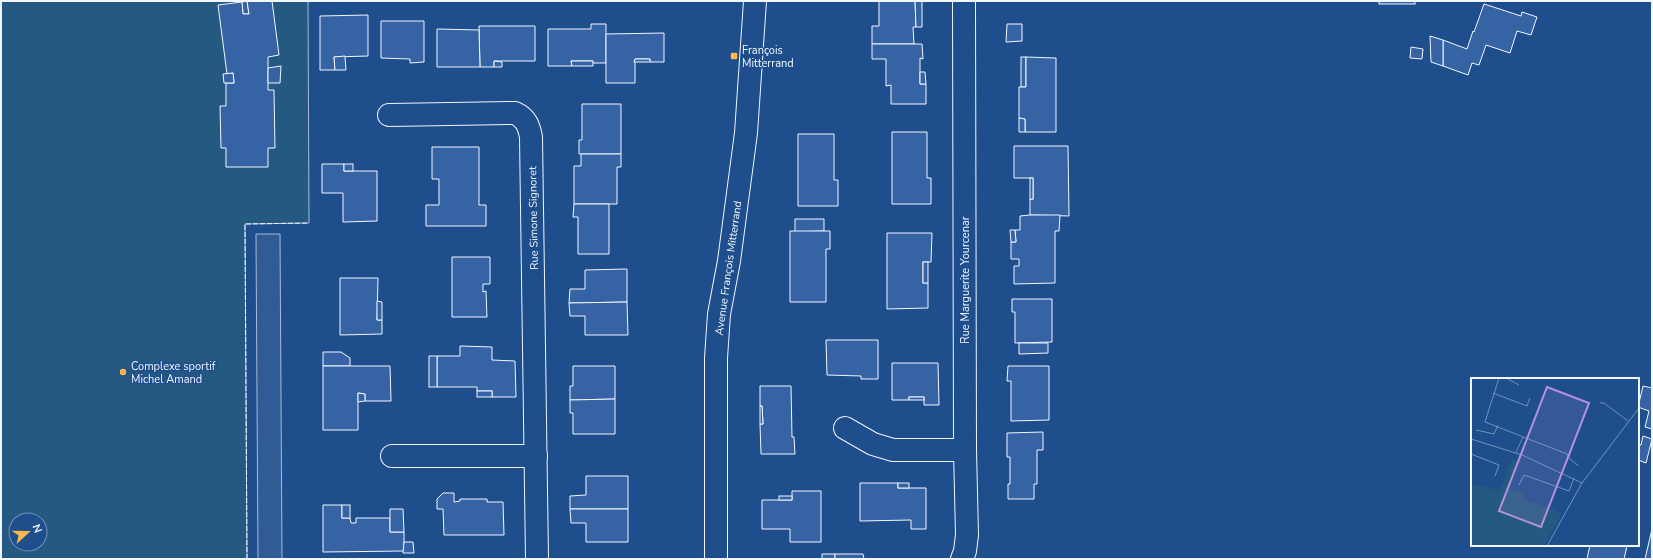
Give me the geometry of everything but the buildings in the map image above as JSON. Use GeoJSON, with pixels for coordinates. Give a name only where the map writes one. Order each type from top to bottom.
{"type":"FeatureCollection","features":[{"type":"Feature","properties":{"kind":"street","name":"Avenue François Mitterrand"},"geometry":{"type":"LineString","coordinates":[[716,559],[716,358],[719,314],[729,261],[746,133],[755,1]]}},
{"type":"Feature","properties":{"kind":"street","name":"Rue Marguerite Yourcenar"},"geometry":{"type":"LineString","coordinates":[[962,559],[968,535],[965,450],[964,1]]}},
{"type":"Feature","properties":{"kind":"street","name":"Rue Simone Signoret"},"geometry":{"type":"LineString","coordinates":[[389,115],[515,113],[526,121],[529,127],[531,137],[537,559]]}},
{"type":"Feature","properties":{"kind":"street"},"geometry":{"type":"LineString","coordinates":[[845,428],[873,444],[893,450],[965,450]]}},
{"type":"Feature","properties":{"kind":"street"},"geometry":{"type":"LineString","coordinates":[[392,456],[536,456]]}},
{"type":"Feature","properties":{"kind":"shaded area","name":"Complexe sportif Michel Amand"},"geometry":{"type":"Polygon","coordinates":[[[1,1],[308,1],[309,223],[245,224],[247,559],[1,559],[1,1]]]}},
{"type":"Feature","properties":{"kind":"shaded area"},"geometry":{"type":"Polygon","coordinates":[[[256,234],[280,234],[282,559],[258,559],[256,234]]]}},
{"type":"Feature","properties":{"kind":"fence"},"geometry":{"type":"LineString","coordinates":[[247,559],[245,224],[309,223]]}},
{"type":"Feature","properties":{"kind":"place","name":"François Mitterrand"},"geometry":{"type":"Point","coordinates":[734,56]}},
{"type":"Feature","properties":{"kind":"place","name":"Complexe sportif Michel Amand"},"geometry":{"type":"Point","coordinates":[123,372]}}]}
